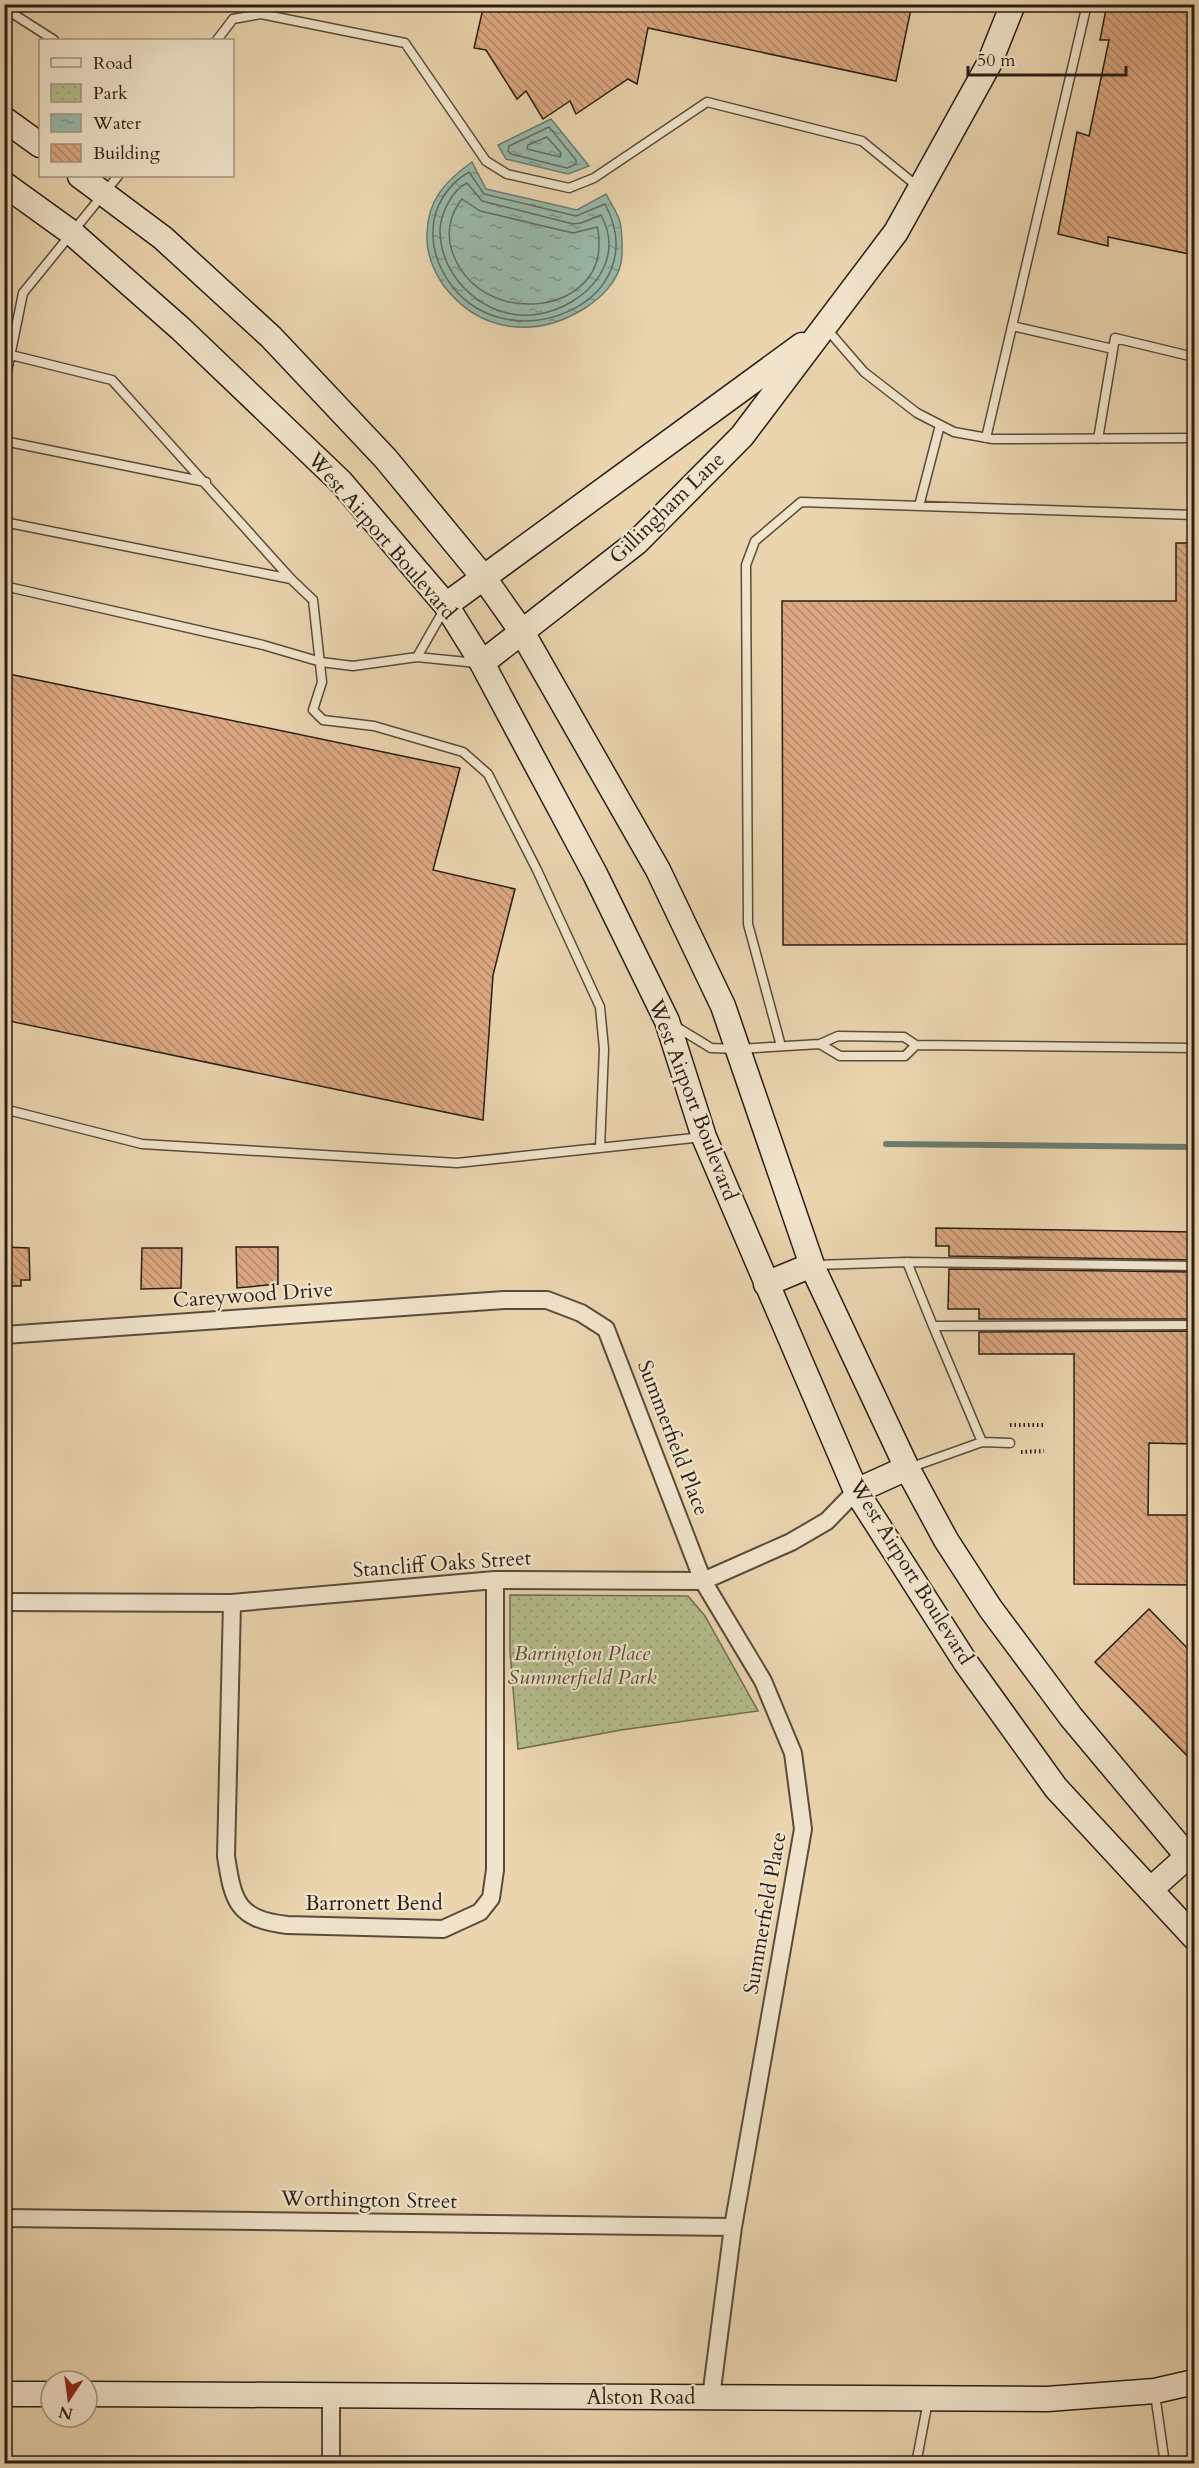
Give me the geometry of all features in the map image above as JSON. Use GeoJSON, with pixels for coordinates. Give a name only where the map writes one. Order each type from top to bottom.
{"type":"FeatureCollection","features":[{"type":"Feature","properties":{"kind":"main road","name":"Gillingham Lane"},"geometry":{"type":"LineString","coordinates":[[482,663],[637,542],[742,436],[896,232],[988,64],[1013,4]]}},
{"type":"Feature","properties":{"kind":"main road"},"geometry":{"type":"LineString","coordinates":[[4,119],[39,144]]}},
{"type":"Feature","properties":{"kind":"main road"},"geometry":{"type":"LineString","coordinates":[[84,177],[111,184],[164,238],[271,337],[386,459],[484,578],[522,632],[658,870],[723,1006],[812,1265],[908,1468],[946,1540],[990,1608],[1071,1718],[1192,1857],[1150,1890]]}},
{"type":"Feature","properties":{"kind":"main road","name":"West Airport Boulevard"},"geometry":{"type":"LineString","coordinates":[[4,184],[72,232],[181,329],[341,482],[447,605],[482,663],[595,874],[667,1021],[704,1137],[856,1491],[966,1663],[1056,1788],[1194,1937]]}},
{"type":"Feature","properties":{"kind":"main road","name":"Gillingham Lane"},"geometry":{"type":"LineString","coordinates":[[447,605],[826,327]]}},
{"type":"Feature","properties":{"kind":"main road"},"geometry":{"type":"LineString","coordinates":[[766,1284],[812,1265]]}},
{"type":"Feature","properties":{"kind":"main road"},"geometry":{"type":"LineString","coordinates":[[856,1491],[908,1468]]}},
{"type":"Feature","properties":{"kind":"main road","name":"Alston Road"},"geometry":{"type":"LineString","coordinates":[[99,2394],[1047,2399],[1155,2391],[1194,2382]]}},
{"type":"Feature","properties":{"kind":"main road"},"geometry":{"type":"LineString","coordinates":[[4,2394],[39,2394]]}},
{"type":"Feature","properties":{"kind":"street","name":"Careywood Drive"},"geometry":{"type":"LineString","coordinates":[[4,1335],[504,1300]]}},
{"type":"Feature","properties":{"kind":"street","name":"Summerfield Place"},"geometry":{"type":"LineString","coordinates":[[504,1300],[547,1300],[581,1313],[606,1329],[703,1581],[763,1681],[793,1753],[803,1829],[733,2227],[711,2397]]}},
{"type":"Feature","properties":{"kind":"street","name":"Stancliff Oaks Street"},"geometry":{"type":"LineString","coordinates":[[4,1602],[232,1603],[495,1580],[703,1581],[791,1542],[827,1521],[856,1491]]}},
{"type":"Feature","properties":{"kind":"street","name":"Barronett Bend"},"geometry":{"type":"LineString","coordinates":[[232,1603],[226,1856],[231,1888],[241,1909],[262,1922],[287,1925],[443,1929],[480,1912],[490,1898],[495,1870],[495,1580]]}},
{"type":"Feature","properties":{"kind":"street","name":"Worthington Street"},"geometry":{"type":"LineString","coordinates":[[4,2218],[733,2227]]}},
{"type":"Feature","properties":{"kind":"street"},"geometry":{"type":"LineString","coordinates":[[331,2396],[331,2463]]}},
{"type":"Feature","properties":{"kind":"lane"},"geometry":{"type":"LineString","coordinates":[[986,438],[1087,4]]}},
{"type":"Feature","properties":{"kind":"lane"},"geometry":{"type":"LineString","coordinates":[[4,8],[52,39]]}},
{"type":"Feature","properties":{"kind":"lane"},"geometry":{"type":"LineString","coordinates":[[218,39],[233,19],[261,14],[405,43],[486,161],[507,174],[569,188],[594,178],[707,102],[862,141],[920,188]]}},
{"type":"Feature","properties":{"kind":"lane"},"geometry":{"type":"LineString","coordinates":[[4,386],[23,293],[111,184]]}},
{"type":"Feature","properties":{"kind":"lane"},"geometry":{"type":"LineString","coordinates":[[1012,326],[1113,349]]}},
{"type":"Feature","properties":{"kind":"lane"},"geometry":{"type":"LineString","coordinates":[[826,327],[864,372],[916,413],[954,432],[986,438],[1194,438]]}},
{"type":"Feature","properties":{"kind":"lane"},"geometry":{"type":"LineString","coordinates":[[1098,439],[1115,338],[1194,357]]}},
{"type":"Feature","properties":{"kind":"lane"},"geometry":{"type":"LineString","coordinates":[[11,355],[112,380],[291,579],[313,600],[322,681],[314,710],[324,720],[374,726],[447,746],[463,752],[488,774],[563,924],[600,1007],[604,1049],[600,1148]]}},
{"type":"Feature","properties":{"kind":"lane"},"geometry":{"type":"LineString","coordinates":[[919,506],[940,425]]}},
{"type":"Feature","properties":{"kind":"lane"},"geometry":{"type":"LineString","coordinates":[[4,441],[206,482]]}},
{"type":"Feature","properties":{"kind":"lane"},"geometry":{"type":"LineString","coordinates":[[781,1046],[748,924],[746,565],[755,541],[801,502],[1194,515]]}},
{"type":"Feature","properties":{"kind":"lane"},"geometry":{"type":"LineString","coordinates":[[4,522],[291,579]]}},
{"type":"Feature","properties":{"kind":"lane"},"geometry":{"type":"LineString","coordinates":[[4,586],[263,645],[321,662],[353,666],[417,657],[482,663]]}},
{"type":"Feature","properties":{"kind":"lane"},"geometry":{"type":"LineString","coordinates":[[417,657],[447,605]]}},
{"type":"Feature","properties":{"kind":"lane"},"geometry":{"type":"LineString","coordinates":[[667,1021],[711,1048],[738,1049],[820,1044],[838,1036],[904,1037],[916,1045],[1194,1047]]}},
{"type":"Feature","properties":{"kind":"lane"},"geometry":{"type":"LineString","coordinates":[[820,1044],[840,1056],[905,1056],[916,1045]]}},
{"type":"Feature","properties":{"kind":"lane"},"geometry":{"type":"LineString","coordinates":[[4,1109],[142,1144],[457,1163],[704,1137]]}},
{"type":"Feature","properties":{"kind":"lane"},"geometry":{"type":"LineString","coordinates":[[812,1265],[907,1263],[1194,1266]]}},
{"type":"Feature","properties":{"kind":"lane"},"geometry":{"type":"LineString","coordinates":[[907,1263],[982,1442]]}},
{"type":"Feature","properties":{"kind":"lane"},"geometry":{"type":"LineString","coordinates":[[933,1326],[1194,1325]]}},
{"type":"Feature","properties":{"kind":"lane"},"geometry":{"type":"LineString","coordinates":[[908,1468],[982,1442],[1010,1448]]}},
{"type":"Feature","properties":{"kind":"lane"},"geometry":{"type":"LineString","coordinates":[[1155,2391],[1165,2463]]}},
{"type":"Feature","properties":{"kind":"lane"},"geometry":{"type":"LineString","coordinates":[[916,2463],[928,2397]]}},
{"type":"Feature","properties":{"kind":"path"},"geometry":{"type":"LineString","coordinates":[[1011,1425],[1044,1425]]}},
{"type":"Feature","properties":{"kind":"path"},"geometry":{"type":"LineString","coordinates":[[1010,1448],[1044,1451]]}},
{"type":"Feature","properties":{"kind":"green space","name":"Barrington Place Summerfield Park"},"geometry":{"type":"Polygon","coordinates":[[[510,1595],[688,1596],[705,1616],[758,1711],[621,1730],[518,1749],[510,1651],[510,1595]]]}},
{"type":"Feature","properties":{"kind":"water"},"geometry":{"type":"Polygon","coordinates":[[[551,119],[589,166],[568,174],[506,159],[498,145],[551,119]]]}},
{"type":"Feature","properties":{"kind":"water"},"geometry":{"type":"Polygon","coordinates":[[[472,162],[486,189],[577,210],[606,194],[620,223],[622,255],[616,277],[597,299],[566,318],[528,327],[492,322],[474,314],[458,302],[444,286],[431,262],[427,242],[428,223],[430,212],[439,193],[472,162]]]}},
{"type":"Feature","properties":{"kind":"building"},"geometry":{"type":"Polygon","coordinates":[[[484,4],[912,4],[896,81],[648,28],[637,84],[628,79],[576,114],[570,101],[543,119],[526,91],[517,99],[486,50],[474,48],[484,4]]]}},
{"type":"Feature","properties":{"kind":"building"},"geometry":{"type":"Polygon","coordinates":[[[1107,4],[1194,4],[1194,255],[1108,237],[1108,246],[1058,234],[1077,132],[1089,136],[1109,40],[1100,40],[1107,4]]]}},
{"type":"Feature","properties":{"kind":"building"},"geometry":{"type":"Polygon","coordinates":[[[1176,543],[1194,543],[1194,944],[783,945],[782,601],[1176,601],[1176,543]]]}},
{"type":"Feature","properties":{"kind":"building"},"geometry":{"type":"Polygon","coordinates":[[[4,673],[460,768],[433,870],[515,889],[493,975],[483,1120],[4,1020],[4,673]]]}},
{"type":"Feature","properties":{"kind":"building"},"geometry":{"type":"Polygon","coordinates":[[[936,1228],[1194,1232],[1194,1260],[949,1256],[949,1246],[936,1246],[936,1228]]]}},
{"type":"Feature","properties":{"kind":"building"},"geometry":{"type":"Polygon","coordinates":[[[4,1247],[29,1248],[30,1280],[21,1280],[21,1286],[4,1286],[4,1247]]]}},
{"type":"Feature","properties":{"kind":"building"},"geometry":{"type":"Polygon","coordinates":[[[236,1247],[278,1247],[278,1284],[237,1288],[236,1247]]]}},
{"type":"Feature","properties":{"kind":"building"},"geometry":{"type":"Polygon","coordinates":[[[142,1248],[182,1248],[181,1288],[141,1289],[142,1248]]]}},
{"type":"Feature","properties":{"kind":"building"},"geometry":{"type":"Polygon","coordinates":[[[949,1269],[1194,1272],[1194,1319],[979,1319],[979,1309],[948,1309],[949,1269]]]}},
{"type":"Feature","properties":{"kind":"building"},"geometry":{"type":"Polygon","coordinates":[[[1194,1331],[1194,1444],[1149,1443],[1148,1515],[1194,1515],[1194,1585],[1074,1584],[1074,1354],[979,1354],[979,1332],[1194,1331]]]}},
{"type":"Feature","properties":{"kind":"building"},"geometry":{"type":"Polygon","coordinates":[[[1149,1609],[1194,1655],[1194,1763],[1095,1662],[1149,1609]]]}},
{"type":"Feature","properties":{"kind":"waterway"},"geometry":{"type":"LineString","coordinates":[[886,1144],[1194,1147]]}}]}
